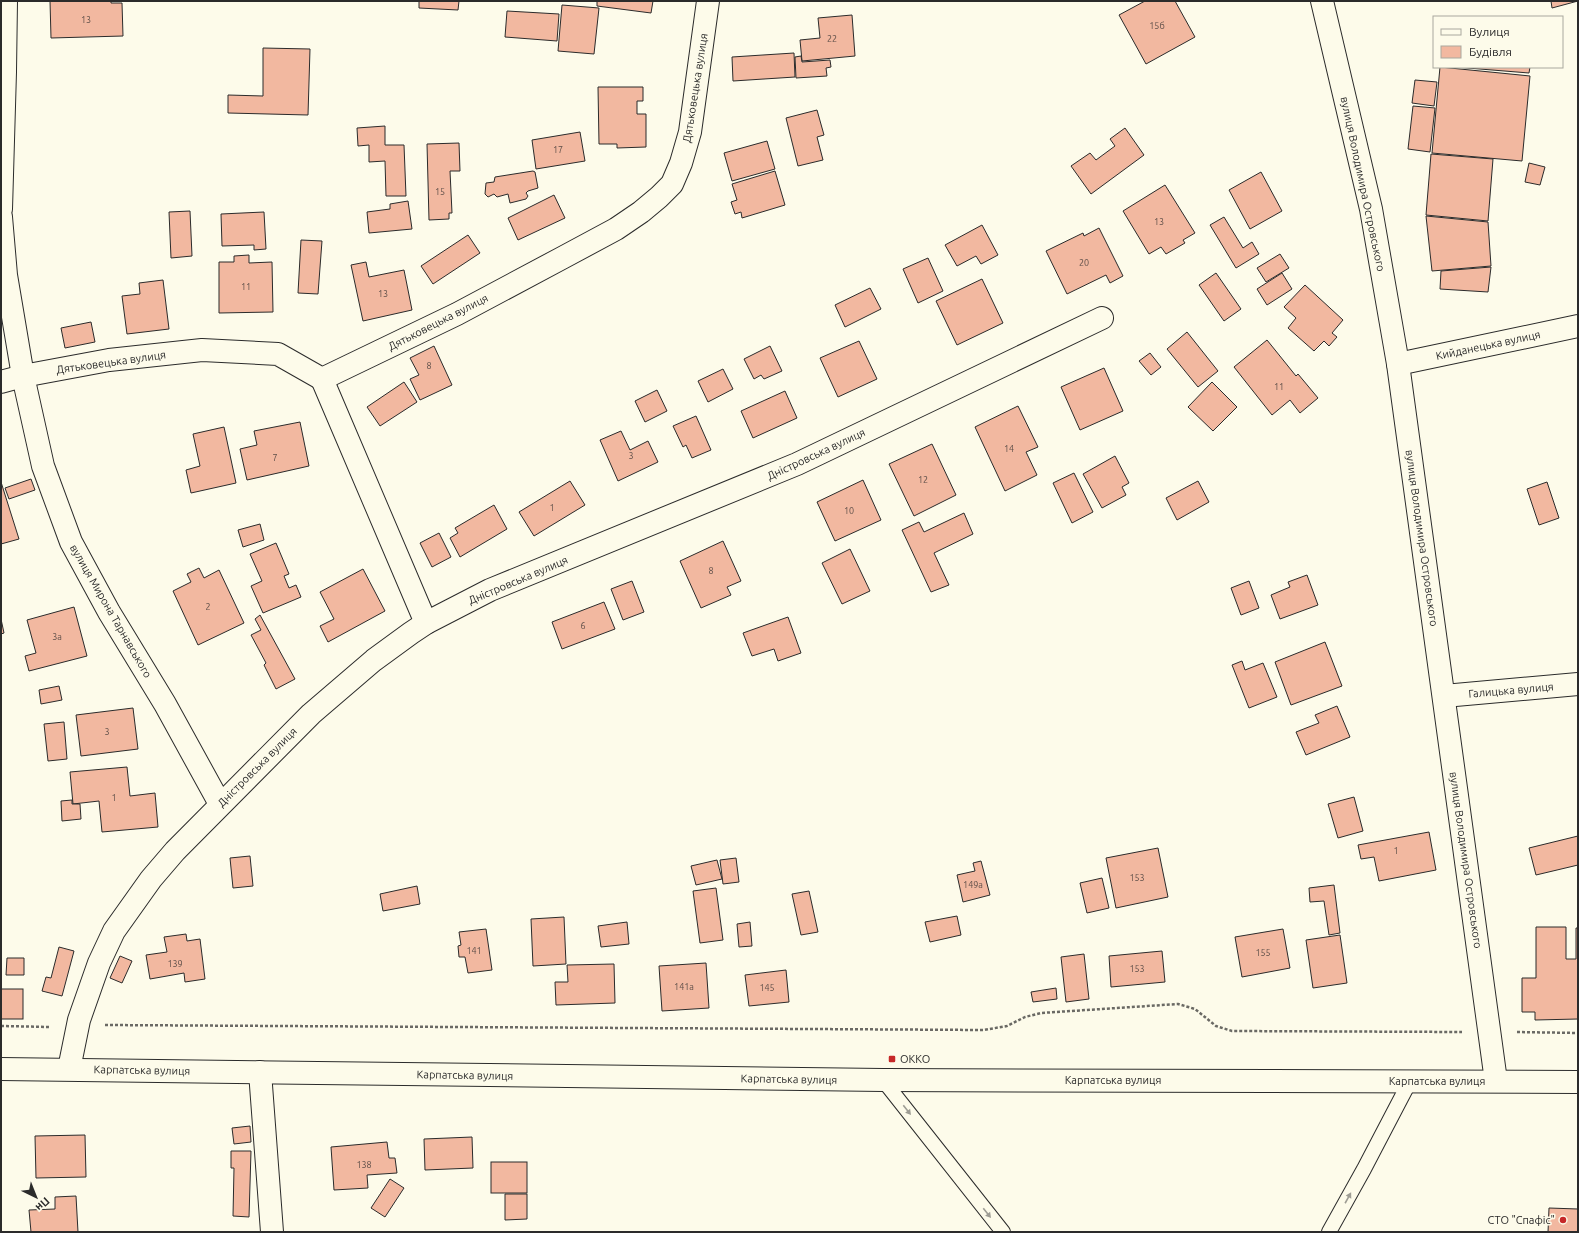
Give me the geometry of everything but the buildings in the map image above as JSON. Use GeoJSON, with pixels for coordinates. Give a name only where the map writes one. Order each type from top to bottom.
{"type":"FeatureCollection","features":[{"type":"Feature","properties":{"kind":"street"},"geometry":{"type":"LineString","coordinates":[[1,209],[6,1]]}},
{"type":"Feature","properties":{"kind":"street","name":"Дятьковецька вулиця"},"geometry":{"type":"LineString","coordinates":[[1,382],[23,376],[109,360],[202,350],[278,354],[322,379],[457,314],[568,255],[641,212],[672,184],[681,163],[690,132],[708,1]]}},
{"type":"Feature","properties":{"kind":"street","name":"вулиця Володимира Островського"},"geometry":{"type":"LineString","coordinates":[[1322,1],[1371,209],[1398,364],[1496,1081]]}},
{"type":"Feature","properties":{"kind":"street","name":"вулиця Мирона Тарнавського"},"geometry":{"type":"LineString","coordinates":[[1,217],[6,275],[23,376],[43,466],[71,542],[109,612],[164,704],[220,804]]}},
{"type":"Feature","properties":{"kind":"street","name":"Дністровська вулиця"},"geometry":{"type":"LineString","coordinates":[[69,1069],[77,1027],[98,963],[114,931],[151,879],[175,851],[220,804],[311,714],[374,660],[426,623],[490,590],[797,464],[1102,318]]}},
{"type":"Feature","properties":{"kind":"street","name":"Кийданецька вулиця"},"geometry":{"type":"LineString","coordinates":[[1398,364],[1578,326]]}},
{"type":"Feature","properties":{"kind":"street"},"geometry":{"type":"LineString","coordinates":[[322,379],[426,623]]}},
{"type":"Feature","properties":{"kind":"street","name":"Галицька вулиця"},"geometry":{"type":"LineString","coordinates":[[1444,696],[1578,684]]}},
{"type":"Feature","properties":{"kind":"street","name":"Карпатська вулиця"},"geometry":{"type":"LineString","coordinates":[[1,1069],[883,1080],[1410,1080],[1578,1082]]}},
{"type":"Feature","properties":{"kind":"street"},"geometry":{"type":"LineString","coordinates":[[260,1072],[272,1232]]}},
{"type":"Feature","properties":{"kind":"lane"},"geometry":{"type":"LineString","coordinates":[[883,1080],[1003,1232]]}},
{"type":"Feature","properties":{"kind":"lane"},"geometry":{"type":"LineString","coordinates":[[1329,1232],[1364,1169],[1410,1080]]}},
{"type":"Feature","properties":{"kind":"path"},"geometry":{"type":"LineString","coordinates":[[1,1026],[77,1027],[108,1024],[984,1030],[1007,1026],[1025,1017],[1041,1013],[1178,1004],[1195,1009],[1216,1026],[1232,1031],[1578,1033]]}},
{"type":"Feature","properties":{"kind":"place","name":"ОККО"},"geometry":{"type":"Point","coordinates":[892,1059]}},
{"type":"Feature","properties":{"kind":"place","name":"СТО \"Спафіс\""},"geometry":{"type":"Point","coordinates":[1563,1220]}}]}
